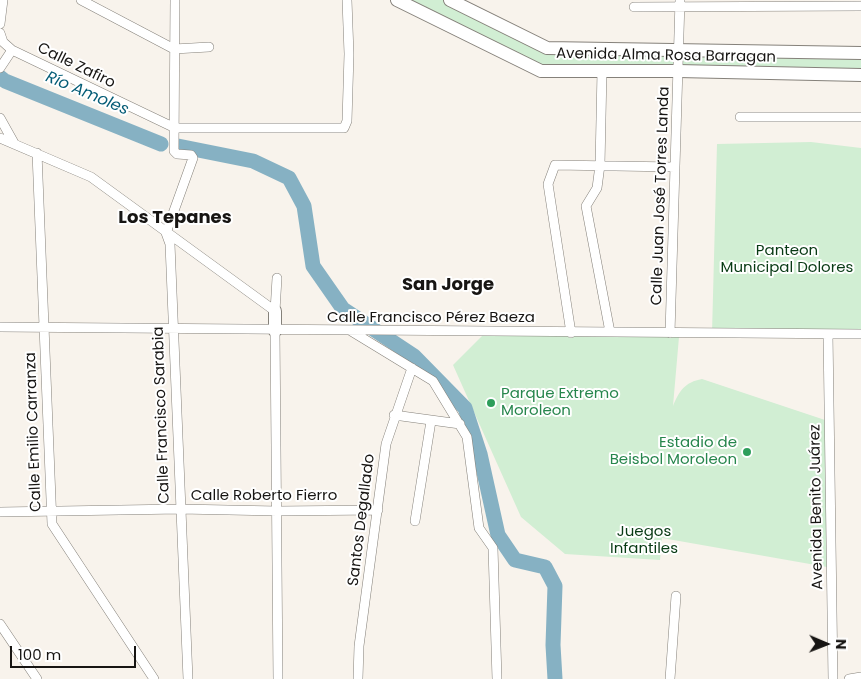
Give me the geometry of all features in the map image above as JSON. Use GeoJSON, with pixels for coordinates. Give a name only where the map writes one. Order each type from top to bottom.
{"type":"FeatureCollection","features":[{"type":"Feature","properties":{"kind":"street"},"geometry":{"type":"LineString","coordinates":[[0,24],[3,0]]}},
{"type":"Feature","properties":{"kind":"street"},"geometry":{"type":"LineString","coordinates":[[81,0],[174,50],[209,47]]}},
{"type":"Feature","properties":{"kind":"street"},"geometry":{"type":"LineString","coordinates":[[175,0],[175,131],[344,128],[347,121],[347,0]]}},
{"type":"Feature","properties":{"kind":"street","name":"Avenida Alma Rosa Barragan"},"geometry":{"type":"LineString","coordinates":[[397,0],[416,4],[541,71],[678,71],[861,75]]}},
{"type":"Feature","properties":{"kind":"street","name":"Avenida Alma Rosa Barragan"},"geometry":{"type":"LineString","coordinates":[[450,0],[547,48],[861,53]]}},
{"type":"Feature","properties":{"kind":"street"},"geometry":{"type":"LineString","coordinates":[[634,7],[680,4],[861,6]]}},
{"type":"Feature","properties":{"kind":"street","name":"Calle Juan José Torres Landa"},"geometry":{"type":"LineString","coordinates":[[670,332],[680,4]]}},
{"type":"Feature","properties":{"kind":"street","name":"Calle Zafiro"},"geometry":{"type":"LineString","coordinates":[[0,33],[3,42],[12,50],[175,131]]}},
{"type":"Feature","properties":{"kind":"street"},"geometry":{"type":"LineString","coordinates":[[1,66],[12,50]]}},
{"type":"Feature","properties":{"kind":"street"},"geometry":{"type":"LineString","coordinates":[[602,71],[600,165],[597,188],[586,206],[610,332]]}},
{"type":"Feature","properties":{"kind":"street"},"geometry":{"type":"LineString","coordinates":[[740,117],[861,116]]}},
{"type":"Feature","properties":{"kind":"street"},"geometry":{"type":"LineString","coordinates":[[0,118],[14,143]]}},
{"type":"Feature","properties":{"kind":"street","name":"Calle Francisco Sarabia"},"geometry":{"type":"LineString","coordinates":[[175,131],[174,151],[177,154],[191,155],[193,158],[166,233],[170,244],[172,329],[188,679]]}},
{"type":"Feature","properties":{"kind":"street"},"geometry":{"type":"LineString","coordinates":[[0,138],[91,177],[166,233],[221,270],[275,312]]}},
{"type":"Feature","properties":{"kind":"street","name":"Calle Emilio Carranza"},"geometry":{"type":"LineString","coordinates":[[37,153],[52,524],[154,679]]}},
{"type":"Feature","properties":{"kind":"street"},"geometry":{"type":"LineString","coordinates":[[571,333],[548,184],[555,165],[675,166]]}},
{"type":"Feature","properties":{"kind":"street"},"geometry":{"type":"LineString","coordinates":[[277,278],[275,331],[278,679]]}},
{"type":"Feature","properties":{"kind":"street","name":"Calle Francisco Pérez Baeza"},"geometry":{"type":"LineString","coordinates":[[0,327],[275,331],[861,334]]}},
{"type":"Feature","properties":{"kind":"street"},"geometry":{"type":"LineString","coordinates":[[352,331],[433,381],[467,437],[479,528],[493,548],[497,679]]}},
{"type":"Feature","properties":{"kind":"street","name":"Avenida Benito Juárez"},"geometry":{"type":"LineString","coordinates":[[828,334],[833,679]]}},
{"type":"Feature","properties":{"kind":"street","name":"Santos Degallado"},"geometry":{"type":"LineString","coordinates":[[358,679],[359,646],[386,444],[394,415],[412,368]]}},
{"type":"Feature","properties":{"kind":"street"},"geometry":{"type":"LineString","coordinates":[[394,415],[460,424]]}},
{"type":"Feature","properties":{"kind":"street"},"geometry":{"type":"LineString","coordinates":[[415,521],[431,420]]}},
{"type":"Feature","properties":{"kind":"street","name":"Calle Roberto Fierro"},"geometry":{"type":"LineString","coordinates":[[0,512],[52,513],[180,509],[277,511],[378,510]]}},
{"type":"Feature","properties":{"kind":"street"},"geometry":{"type":"LineString","coordinates":[[670,679],[676,596]]}},
{"type":"Feature","properties":{"kind":"street"},"geometry":{"type":"LineString","coordinates":[[0,624],[37,679]]}},
{"type":"Feature","properties":{"kind":"street"},"geometry":{"type":"LineString","coordinates":[[849,679],[861,677]]}},
{"type":"Feature","properties":{"kind":"green space"},"geometry":{"type":"Polygon","coordinates":[[[399,0],[450,0],[547,48],[861,53],[861,75],[542,70],[399,0]]]}},
{"type":"Feature","properties":{"kind":"green space","name":"Panteon Municipal Dolores"},"geometry":{"type":"Polygon","coordinates":[[[811,142],[861,148],[861,334],[712,333],[717,144],[811,142]]]}},
{"type":"Feature","properties":{"kind":"green space","name":"Juegos Infantiles"},"geometry":{"type":"Polygon","coordinates":[[[483,335],[679,337],[673,406],[683,388],[691,382],[702,379],[825,420],[827,567],[662,538],[660,560],[565,554],[521,517],[453,365],[483,335]]]}},
{"type":"Feature","properties":{"kind":"waterway","name":"Río Amoles"},"geometry":{"type":"LineString","coordinates":[[0,77],[5,81],[161,144]]}},
{"type":"Feature","properties":{"kind":"waterway"},"geometry":{"type":"LineString","coordinates":[[178,146],[253,161],[289,178],[304,206],[313,266],[343,309],[414,356],[465,408],[480,454],[498,535],[515,560],[545,567],[555,586],[553,645],[555,679]]}},
{"type":"Feature","properties":{"kind":"place","name":"Parque Extremo Moroleon"},"geometry":{"type":"Point","coordinates":[491,403]}},
{"type":"Feature","properties":{"kind":"place","name":"Estadio de Beisbol Moroleon"},"geometry":{"type":"Point","coordinates":[747,452]}},
{"type":"Feature","properties":{"kind":"district","name":"Los Tepanes"},"geometry":{"type":"Point","coordinates":[175,218]}},
{"type":"Feature","properties":{"kind":"district","name":"San Jorge"},"geometry":{"type":"Point","coordinates":[448,285]}}]}
